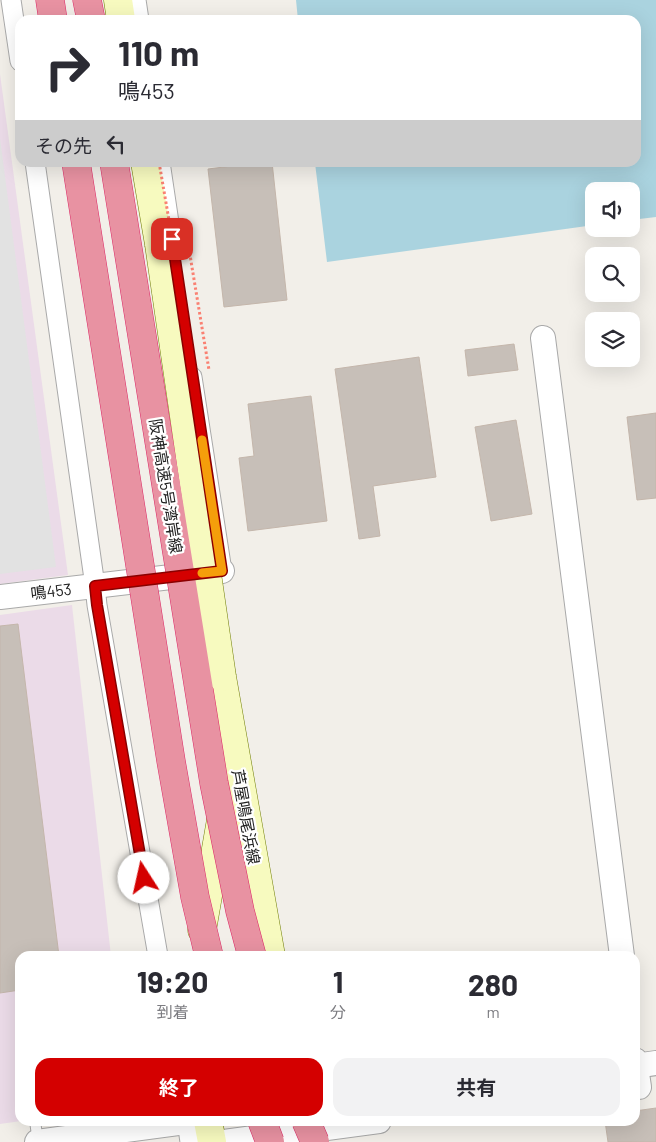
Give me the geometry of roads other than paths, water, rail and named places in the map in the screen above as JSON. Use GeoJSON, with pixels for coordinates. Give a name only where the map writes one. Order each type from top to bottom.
{"type":"FeatureCollection","features":[{"type":"Feature","properties":{"kind":"highway"},"geometry":{"type":"LineString","coordinates":[[50,0],[52,15]]}},
{"type":"Feature","properties":{"kind":"highway"},"geometry":{"type":"LineString","coordinates":[[88,0],[90,15]]}},
{"type":"Feature","properties":{"kind":"highway"},"geometry":{"type":"LineString","coordinates":[[77,167],[171,760],[195,897],[208,951]]}},
{"type":"Feature","properties":{"kind":"highway","name":"阪神高速5号湾岸線"},"geometry":{"type":"LineString","coordinates":[[115,167],[214,783],[240,911],[251,951]]}},
{"type":"Feature","properties":{"kind":"highway"},"geometry":{"type":"LineString","coordinates":[[264,1126],[270,1142]]}},
{"type":"Feature","properties":{"kind":"main road"},"geometry":{"type":"LineString","coordinates":[[118,0],[120,15]]}},
{"type":"Feature","properties":{"kind":"main road","name":"芦屋鳴尾浜線"},"geometry":{"type":"LineString","coordinates":[[146,167],[159,244],[222,677],[270,951]]}},
{"type":"Feature","properties":{"kind":"main road","name":"芦屋鳴尾浜線"},"geometry":{"type":"LineString","coordinates":[[200,951],[221,820],[222,677]]}},
{"type":"Feature","properties":{"kind":"main road"},"geometry":{"type":"LineString","coordinates":[[193,1126],[212,1142]]}},
{"type":"Feature","properties":{"kind":"street"},"geometry":{"type":"LineString","coordinates":[[11,0],[15,27]]}},
{"type":"Feature","properties":{"kind":"street"},"geometry":{"type":"LineString","coordinates":[[136,0],[138,15]]}},
{"type":"Feature","properties":{"kind":"street"},"geometry":{"type":"LineString","coordinates":[[35,167],[97,605],[157,951]]}},
{"type":"Feature","properties":{"kind":"street"},"geometry":{"type":"LineString","coordinates":[[161,167],[222,571]]}},
{"type":"Feature","properties":{"kind":"street"},"geometry":{"type":"LineString","coordinates":[[543,338],[621,951]]}},
{"type":"Feature","properties":{"kind":"street","name":"鳴453"},"geometry":{"type":"LineString","coordinates":[[0,597],[222,571]]}},
{"type":"Feature","properties":{"kind":"street"},"geometry":{"type":"LineString","coordinates":[[37,1142],[193,1126]]}},
{"type":"Feature","properties":{"kind":"street"},"geometry":{"type":"LineString","coordinates":[[224,1142],[348,1126]]}},
{"type":"Feature","properties":{"kind":"lane"},"geometry":{"type":"LineString","coordinates":[[35,1126],[37,1142]]}},
{"type":"Feature","properties":{"kind":"water"},"geometry":{"type":"Polygon","coordinates":[[[296,0],[656,0],[656,217],[640,219],[640,182],[585,182],[585,226],[327,262],[315,167],[641,167],[641,15],[298,15],[296,0]]]}}]}
